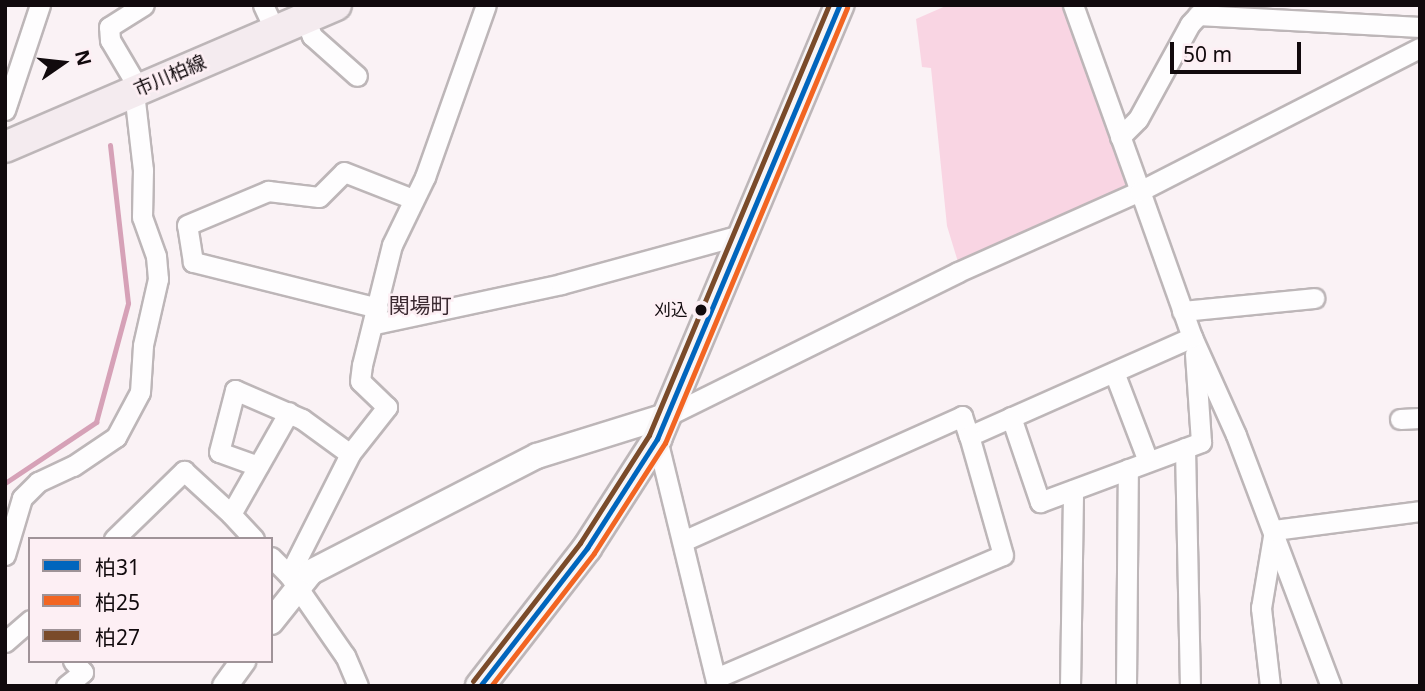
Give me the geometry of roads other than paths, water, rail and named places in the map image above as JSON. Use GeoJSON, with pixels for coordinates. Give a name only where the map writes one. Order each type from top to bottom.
{"type":"FeatureCollection","features":[{"type":"Feature","properties":{"kind":"main road","name":"市川柏線"},"geometry":{"type":"LineString","coordinates":[[5,147],[136,90],[269,18],[305,18],[336,5]]}},
{"type":"Feature","properties":{"kind":"main road"},"geometry":{"type":"LineString","coordinates":[[491,681],[587,548],[663,427],[839,5]]}},
{"type":"Feature","properties":{"kind":"street"},"geometry":{"type":"LineString","coordinates":[[5,110],[40,5]]}},
{"type":"Feature","properties":{"kind":"street"},"geometry":{"type":"LineString","coordinates":[[5,555],[22,498],[38,482],[95,454],[116,437],[140,391],[143,345],[158,279],[156,256],[142,217],[144,170],[136,90],[110,40],[109,27],[144,5]]}},
{"type":"Feature","properties":{"kind":"street"},"geometry":{"type":"LineString","coordinates":[[273,618],[294,580],[350,454],[387,407],[360,381],[392,246],[425,177],[486,5]]}},
{"type":"Feature","properties":{"kind":"street"},"geometry":{"type":"LineString","coordinates":[[1073,5],[1193,345],[1236,435],[1331,686]]}},
{"type":"Feature","properties":{"kind":"street"},"geometry":{"type":"LineString","coordinates":[[1120,137],[1138,119],[1203,10],[1420,27]]}},
{"type":"Feature","properties":{"kind":"street"},"geometry":{"type":"LineString","coordinates":[[305,18],[312,36],[357,76]]}},
{"type":"Feature","properties":{"kind":"street"},"geometry":{"type":"LineString","coordinates":[[294,580],[537,456],[663,427],[958,272],[1140,191],[1420,48]]}},
{"type":"Feature","properties":{"kind":"street"},"geometry":{"type":"LineString","coordinates":[[413,199],[344,172],[319,197],[268,191],[187,225],[193,262],[377,316],[561,284],[744,234]]}},
{"type":"Feature","properties":{"kind":"street"},"geometry":{"type":"LineString","coordinates":[[1182,311],[1314,298]]}},
{"type":"Feature","properties":{"kind":"street"},"geometry":{"type":"LineString","coordinates":[[969,436],[1114,372],[1193,345]]}},
{"type":"Feature","properties":{"kind":"street"},"geometry":{"type":"LineString","coordinates":[[1011,417],[1040,502],[1185,448],[1200,442],[1193,345]]}},
{"type":"Feature","properties":{"kind":"street"},"geometry":{"type":"LineString","coordinates":[[1114,372],[1149,461]]}},
{"type":"Feature","properties":{"kind":"street"},"geometry":{"type":"LineString","coordinates":[[258,466],[219,452],[235,390],[289,412],[350,454]]}},
{"type":"Feature","properties":{"kind":"street"},"geometry":{"type":"LineString","coordinates":[[231,514],[289,412]]}},
{"type":"Feature","properties":{"kind":"street"},"geometry":{"type":"LineString","coordinates":[[663,427],[683,541],[716,682],[1003,555],[962,415],[683,541]]}},
{"type":"Feature","properties":{"kind":"street"},"geometry":{"type":"LineString","coordinates":[[1400,419],[1420,418]]}},
{"type":"Feature","properties":{"kind":"street"},"geometry":{"type":"LineString","coordinates":[[1185,448],[1190,686]]}},
{"type":"Feature","properties":{"kind":"street"},"geometry":{"type":"LineString","coordinates":[[1126,686],[1128,469]]}},
{"type":"Feature","properties":{"kind":"street"},"geometry":{"type":"LineString","coordinates":[[116,537],[184,471],[252,537]]}},
{"type":"Feature","properties":{"kind":"street"},"geometry":{"type":"LineString","coordinates":[[1070,686],[1073,490]]}},
{"type":"Feature","properties":{"kind":"street"},"geometry":{"type":"LineString","coordinates":[[1274,530],[1420,511]]}},
{"type":"Feature","properties":{"kind":"street"},"geometry":{"type":"LineString","coordinates":[[1270,686],[1261,608],[1274,530]]}},
{"type":"Feature","properties":{"kind":"street"},"geometry":{"type":"LineString","coordinates":[[273,559],[294,580],[358,686]]}},
{"type":"Feature","properties":{"kind":"street"},"geometry":{"type":"LineString","coordinates":[[5,642],[28,622]]}},
{"type":"Feature","properties":{"kind":"street"},"geometry":{"type":"LineString","coordinates":[[66,686],[83,672],[75,663]]}},
{"type":"Feature","properties":{"kind":"street"},"geometry":{"type":"LineString","coordinates":[[225,686],[242,663]]}},
{"type":"Feature","properties":{"kind":"waterway"},"geometry":{"type":"LineString","coordinates":[[5,483],[96,422],[128,303],[110,145]]}},
{"type":"Feature","properties":{"kind":"place","name":"刈込"},"geometry":{"type":"Point","coordinates":[701,310]}},
{"type":"Feature","properties":{"kind":"district","name":"関場町"},"geometry":{"type":"Point","coordinates":[420,305]}}]}
